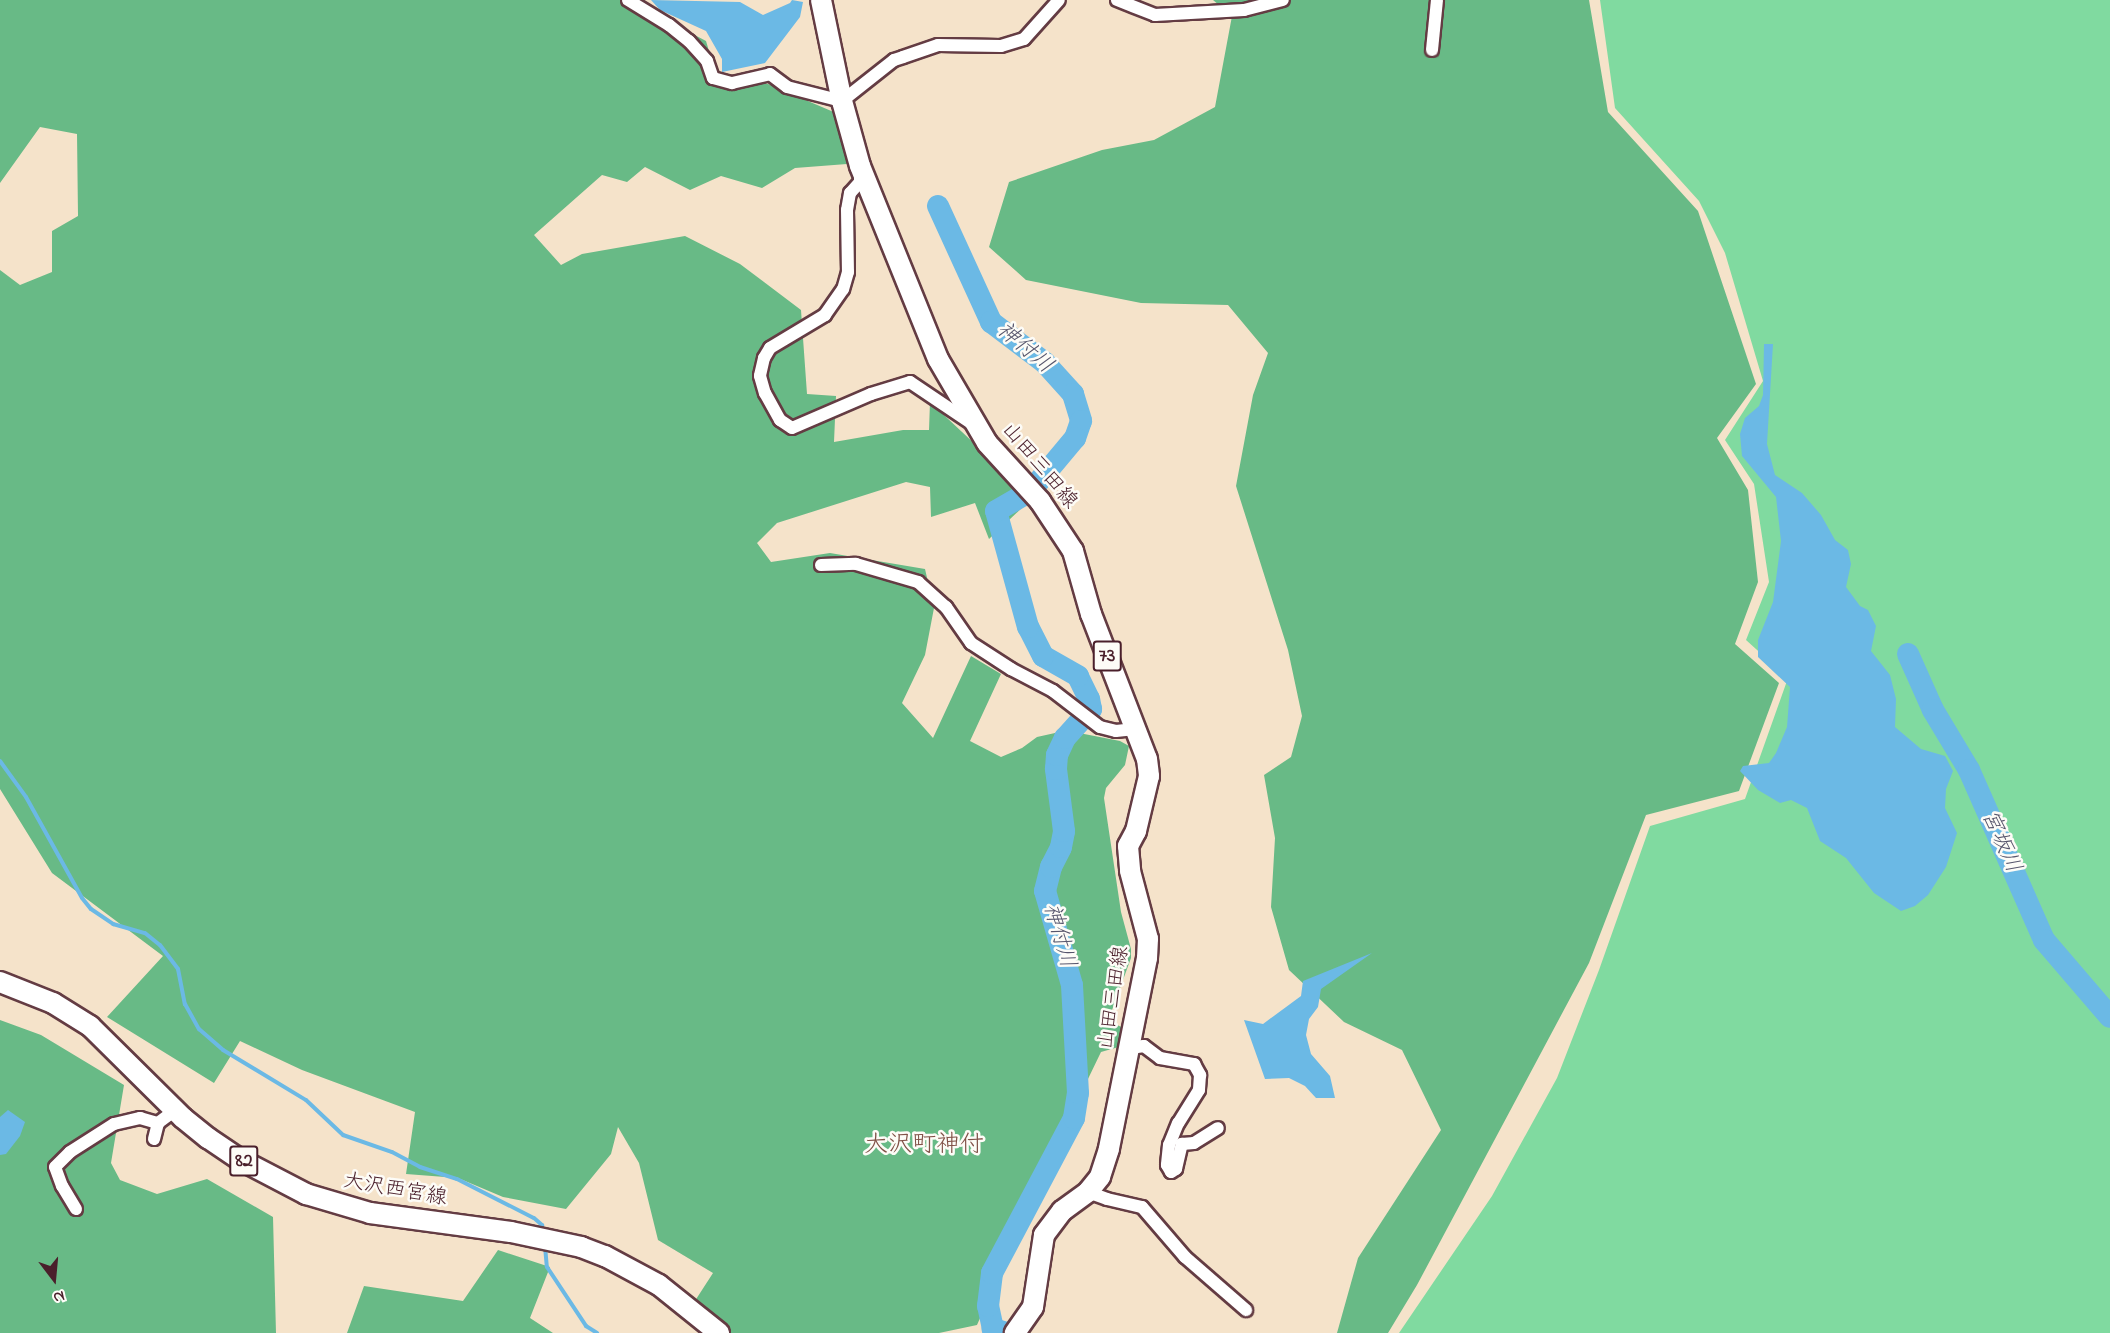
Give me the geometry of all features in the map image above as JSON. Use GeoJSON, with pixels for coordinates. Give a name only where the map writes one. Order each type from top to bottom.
{"type":"FeatureCollection","features":[{"type":"Feature","properties":{"kind":"main road","name":"山田三田線"},"geometry":{"type":"LineString","coordinates":[[822,0],[842,101],[860,166],[938,359],[974,425],[987,443],[1040,501],[1073,551],[1091,614],[1147,759],[1149,776],[1136,831],[1128,846],[1130,871],[1148,939],[1131,1048],[1104,1166],[1088,1192],[1062,1211],[1044,1235],[1033,1307],[1016,1333]]}},
{"type":"Feature","properties":{"kind":"main road","name":"大沢西宮線"},"geometry":{"type":"LineString","coordinates":[[0,982],[44,998],[90,1026],[175,1110],[208,1138],[239,1159],[306,1194],[370,1214],[546,1238],[581,1247],[627,1267],[659,1286],[719,1333]]}},
{"type":"Feature","properties":{"kind":"street"},"geometry":{"type":"LineString","coordinates":[[628,0],[689,41],[707,61],[713,78],[732,83],[770,74],[787,87],[842,101],[894,60],[938,45],[1001,46],[1024,39],[1059,0]]}},
{"type":"Feature","properties":{"kind":"street"},"geometry":{"type":"LineString","coordinates":[[1116,0],[1155,15],[1244,10],[1283,0]]}},
{"type":"Feature","properties":{"kind":"street"},"geometry":{"type":"LineString","coordinates":[[1432,50],[1437,0]]}},
{"type":"Feature","properties":{"kind":"street"},"geometry":{"type":"LineString","coordinates":[[860,166],[860,182],[850,193],[847,210],[848,272],[843,289],[825,315],[770,348],[764,358],[760,376],[765,393],[780,420],[792,428],[871,394],[910,382],[974,425]]}},
{"type":"Feature","properties":{"kind":"street"},"geometry":{"type":"LineString","coordinates":[[821,565],[856,564],[918,582],[946,607],[971,643],[1011,669],[1053,691],[1100,727],[1116,731],[1135,729]]}},
{"type":"Feature","properties":{"kind":"street"},"geometry":{"type":"LineString","coordinates":[[1131,1048],[1144,1046],[1160,1058],[1194,1064],[1200,1075],[1199,1089],[1178,1123],[1169,1145],[1167,1166],[1170,1172],[1176,1169],[1182,1144],[1194,1143],[1218,1128]]}},
{"type":"Feature","properties":{"kind":"street"},"geometry":{"type":"LineString","coordinates":[[154,1139],[158,1123],[175,1110]]}},
{"type":"Feature","properties":{"kind":"street"},"geometry":{"type":"LineString","coordinates":[[76,1209],[62,1186],[55,1167],[70,1152],[114,1124],[140,1118],[158,1123]]}},
{"type":"Feature","properties":{"kind":"street"},"geometry":{"type":"LineString","coordinates":[[1088,1192],[1142,1207],[1185,1257],[1246,1310]]}},
{"type":"Feature","properties":{"kind":"green space"},"geometry":{"type":"Polygon","coordinates":[[[0,0],[642,0],[655,14],[706,41],[717,78],[768,84],[836,113],[847,164],[795,168],[762,188],[721,176],[690,190],[645,167],[627,182],[602,175],[534,235],[561,265],[582,254],[685,236],[740,264],[801,310],[807,394],[836,396],[834,442],[903,430],[929,430],[930,402],[993,461],[996,471],[1026,504],[989,539],[975,503],[931,517],[930,487],[906,482],[777,523],[757,543],[771,562],[830,553],[925,569],[934,608],[925,655],[902,703],[933,738],[971,656],[1001,674],[970,741],[1001,757],[1022,748],[1037,737],[1055,733],[1074,732],[1120,741],[1129,746],[1125,765],[1106,788],[1104,798],[1121,912],[1131,949],[1131,958],[1108,1021],[1126,1029],[1122,1046],[1101,1052],[1059,1139],[977,1325],[939,1333],[726,1333],[691,1307],[713,1273],[658,1240],[639,1163],[618,1127],[611,1154],[566,1209],[503,1197],[458,1178],[406,1174],[415,1112],[302,1070],[240,1041],[214,1083],[107,1017],[163,956],[52,873],[0,789],[0,270],[20,285],[52,272],[52,231],[78,216],[77,134],[40,127],[0,183],[0,0]]]}},
{"type":"Feature","properties":{"kind":"green space"},"geometry":{"type":"Polygon","coordinates":[[[1213,0],[1589,0],[1608,112],[1698,211],[1756,384],[1717,438],[1748,490],[1758,582],[1735,644],[1779,683],[1739,791],[1646,815],[1589,963],[1417,1285],[1388,1333],[1337,1333],[1358,1258],[1441,1130],[1402,1050],[1344,1022],[1289,970],[1271,907],[1275,838],[1264,775],[1291,757],[1302,716],[1288,650],[1236,486],[1253,395],[1268,353],[1228,305],[1141,303],[1026,280],[989,247],[1009,182],[1102,150],[1154,140],[1215,107],[1232,16],[1213,0]]]}},
{"type":"Feature","properties":{"kind":"green space"},"geometry":{"type":"Polygon","coordinates":[[[1600,0],[2110,0],[2110,1333],[1399,1333],[1492,1196],[1557,1078],[1599,970],[1650,826],[1745,799],[1788,678],[1746,640],[1769,582],[1754,484],[1725,440],[1763,381],[1725,253],[1699,201],[1615,108],[1600,0]]]}},
{"type":"Feature","properties":{"kind":"green space"},"geometry":{"type":"Polygon","coordinates":[[[0,1020],[41,1035],[124,1085],[111,1163],[120,1180],[157,1194],[207,1179],[273,1217],[276,1333],[0,1333],[0,1020]]]}},
{"type":"Feature","properties":{"kind":"green space"},"geometry":{"type":"Polygon","coordinates":[[[498,1250],[550,1267],[530,1318],[553,1333],[347,1333],[364,1286],[463,1301],[498,1250]]]}},
{"type":"Feature","properties":{"kind":"water"},"geometry":{"type":"Polygon","coordinates":[[[651,0],[740,2],[763,15],[792,0],[803,2],[800,17],[765,63],[722,72],[722,59],[706,31],[660,10],[651,0]]]}},
{"type":"Feature","properties":{"kind":"water"},"geometry":{"type":"Polygon","coordinates":[[[1764,344],[1773,344],[1767,444],[1775,475],[1802,493],[1821,515],[1835,540],[1848,550],[1851,564],[1846,587],[1860,606],[1868,610],[1876,626],[1871,651],[1890,675],[1896,699],[1895,727],[1921,749],[1945,756],[1953,771],[1946,789],[1945,808],[1957,833],[1946,867],[1928,895],[1915,906],[1901,911],[1874,893],[1846,858],[1820,841],[1807,808],[1791,800],[1780,803],[1758,790],[1740,771],[1743,766],[1769,763],[1776,753],[1787,727],[1790,687],[1758,657],[1758,640],[1773,602],[1781,541],[1776,497],[1742,456],[1740,434],[1745,418],[1759,406],[1763,395],[1764,344]]]}},
{"type":"Feature","properties":{"kind":"water"},"geometry":{"type":"Polygon","coordinates":[[[1372,953],[1321,989],[1318,1007],[1309,1019],[1306,1035],[1311,1054],[1330,1076],[1335,1098],[1316,1098],[1305,1086],[1289,1078],[1265,1079],[1244,1020],[1263,1024],[1301,996],[1303,981],[1372,953]]]}},
{"type":"Feature","properties":{"kind":"water"},"geometry":{"type":"Polygon","coordinates":[[[8,1110],[25,1122],[20,1136],[6,1154],[0,1155],[0,1117],[8,1110]]]}},
{"type":"Feature","properties":{"kind":"waterway","name":"神付川"},"geometry":{"type":"LineString","coordinates":[[938,206],[991,322],[1045,363],[1073,394],[1081,421],[1075,438],[1039,481]]}},
{"type":"Feature","properties":{"kind":"waterway","name":"神付川"},"geometry":{"type":"LineString","coordinates":[[1007,1333],[993,1329],[988,1306],[992,1273],[1074,1118],[1078,1093],[1072,985],[1045,891],[1051,867],[1061,847],[1064,831],[1056,769],[1057,755],[1065,738],[1091,709],[1089,699],[1078,676],[1043,656],[1028,627],[996,511],[1022,496]]}},
{"type":"Feature","properties":{"kind":"waterway","name":"宮坂川"},"geometry":{"type":"LineString","coordinates":[[1908,654],[1933,710],[1969,770],[2044,940],[2110,1017]]}},
{"type":"Feature","properties":{"kind":"waterway"},"geometry":{"type":"LineString","coordinates":[[0,761],[26,797],[82,898],[91,909],[113,924],[145,933],[160,945],[178,969],[185,1004],[199,1029],[223,1050],[306,1100],[343,1135],[392,1152],[420,1167],[457,1179],[534,1218],[542,1225],[543,1233]]}},
{"type":"Feature","properties":{"kind":"waterway"},"geometry":{"type":"LineString","coordinates":[[545,1246],[547,1267],[586,1326],[597,1333]]}},
{"type":"Feature","properties":{"kind":"district","name":"大沢町神付"},"geometry":{"type":"Point","coordinates":[924,1146]}}]}
